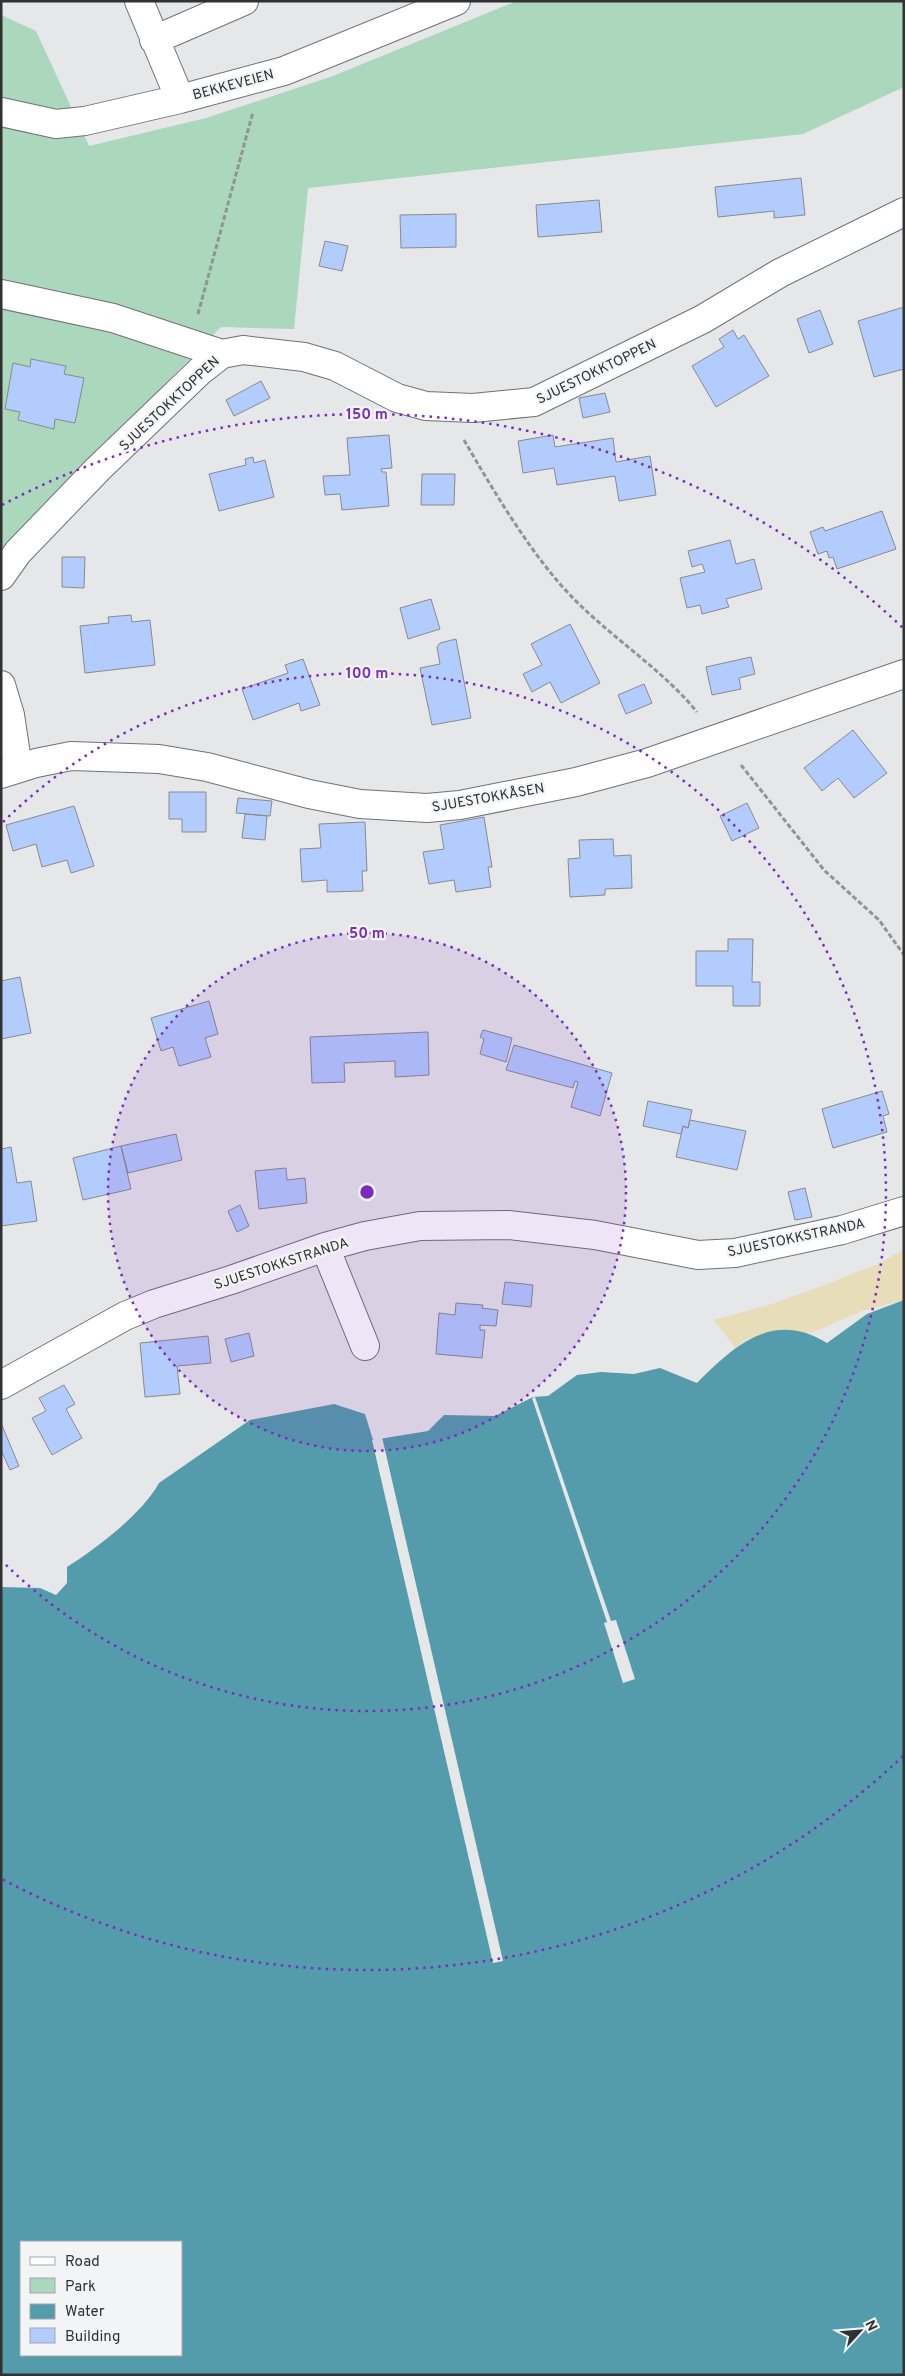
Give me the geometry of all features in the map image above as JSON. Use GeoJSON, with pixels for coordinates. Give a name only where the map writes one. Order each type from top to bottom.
{"type":"FeatureCollection","features":[{"type":"Feature","properties":{"kind":"street"},"geometry":{"type":"LineString","coordinates":[[139,1],[180,99]]}},
{"type":"Feature","properties":{"kind":"street"},"geometry":{"type":"LineString","coordinates":[[154,40],[244,1]]}},
{"type":"Feature","properties":{"kind":"street","name":"BEKKEVEIEN"},"geometry":{"type":"LineString","coordinates":[[1,112],[56,124],[85,122],[180,99],[263,76],[341,49],[456,1]]}},
{"type":"Feature","properties":{"kind":"street","name":"SJUESTOKKTOPPEN"},"geometry":{"type":"LineString","coordinates":[[1,576],[18,552],[98,469],[200,371],[222,354],[243,350],[304,357],[335,366],[397,398],[426,406],[473,408],[534,402],[703,319],[780,273],[904,212]]}},
{"type":"Feature","properties":{"kind":"street"},"geometry":{"type":"LineString","coordinates":[[1,294],[113,318],[222,354]]}},
{"type":"Feature","properties":{"kind":"street","name":"SJUESTOKKÅSEN"},"geometry":{"type":"LineString","coordinates":[[10,771],[71,756],[159,759],[206,767],[309,794],[360,804],[427,808],[460,805],[576,782],[647,763],[904,674]]}},
{"type":"Feature","properties":{"kind":"street"},"geometry":{"type":"LineString","coordinates":[[1,685],[10,715],[10,771]]}},
{"type":"Feature","properties":{"kind":"street","name":"SJUESTOKKSTRANDA"},"geometry":{"type":"LineString","coordinates":[[1,1385],[125,1316],[154,1304],[231,1280],[324,1246],[420,1226],[508,1225],[595,1235],[698,1255],[736,1253],[842,1230],[904,1210]]}},
{"type":"Feature","properties":{"kind":"street"},"geometry":{"type":"LineString","coordinates":[[324,1246],[365,1346]]}},
{"type":"Feature","properties":{"kind":"path"},"geometry":{"type":"LineString","coordinates":[[190,343],[263,76]]}},
{"type":"Feature","properties":{"kind":"path"},"geometry":{"type":"LineString","coordinates":[[445,407],[512,518],[571,597],[601,627],[662,676],[703,719]]}},
{"type":"Feature","properties":{"kind":"path"},"geometry":{"type":"LineString","coordinates":[[740,763],[824,870],[879,920],[904,955]]}},
{"type":"Feature","properties":{"kind":"green space"},"geometry":{"type":"Polygon","coordinates":[[[517,1],[904,1],[904,87],[803,134],[308,188],[294,329],[221,327],[1,551],[1,15],[36,31],[89,146],[206,118],[333,76],[517,1]]]}},
{"type":"Feature","properties":{"kind":"sand"},"geometry":{"type":"Polygon","coordinates":[[[904,1249],[904,1300],[862,1311],[811,1333],[780,1330],[747,1339],[735,1348],[714,1320],[769,1305],[811,1290],[878,1264],[904,1249]]]}},
{"type":"Feature","properties":{"kind":"water"},"geometry":{"type":"Polygon","coordinates":[[[904,1300],[904,2375],[1,2375],[1,1587],[40,1588],[56,1595],[67,1583],[67,1567],[118,1530],[142,1507],[159,1483],[250,1420],[334,1404],[365,1414],[373,1440],[428,1431],[444,1415],[495,1416],[533,1397],[548,1396],[577,1375],[601,1372],[634,1374],[660,1368],[697,1383],[741,1345],[756,1336],[772,1331],[789,1330],[807,1334],[827,1343],[867,1314],[904,1300]]]}},
{"type":"Feature","properties":{"kind":"pier"},"geometry":{"type":"Polygon","coordinates":[[[535,1397],[611,1621],[616,1620],[635,1679],[623,1683],[604,1623],[607,1622],[532,1398],[535,1397]]]}},
{"type":"Feature","properties":{"kind":"pier"},"geometry":{"type":"Polygon","coordinates":[[[382,1437],[503,1961],[493,1963],[372,1440],[382,1437]]]}},
{"type":"Feature","properties":{"kind":"building"},"geometry":{"type":"Polygon","coordinates":[[[801,178],[805,215],[774,218],[774,211],[718,217],[715,187],[801,178]]]}},
{"type":"Feature","properties":{"kind":"building"},"geometry":{"type":"Polygon","coordinates":[[[599,200],[602,232],[538,237],[536,205],[599,200]]]}},
{"type":"Feature","properties":{"kind":"building"},"geometry":{"type":"Polygon","coordinates":[[[456,214],[456,247],[401,248],[400,215],[456,214]]]}},
{"type":"Feature","properties":{"kind":"building"},"geometry":{"type":"Polygon","coordinates":[[[325,241],[348,246],[342,271],[319,266],[325,241]]]}},
{"type":"Feature","properties":{"kind":"building"},"geometry":{"type":"Polygon","coordinates":[[[904,307],[904,369],[874,377],[858,321],[904,307]]]}},
{"type":"Feature","properties":{"kind":"building"},"geometry":{"type":"Polygon","coordinates":[[[820,310],[833,344],[809,353],[797,319],[820,310]]]}},
{"type":"Feature","properties":{"kind":"building"},"geometry":{"type":"Polygon","coordinates":[[[733,330],[738,339],[744,335],[769,376],[716,407],[692,366],[724,347],[719,339],[733,330]]]}},
{"type":"Feature","properties":{"kind":"building"},"geometry":{"type":"Polygon","coordinates":[[[31,359],[66,366],[64,374],[84,378],[75,423],[55,419],[54,429],[18,420],[20,412],[5,409],[13,363],[30,367],[31,359]]]}},
{"type":"Feature","properties":{"kind":"building"},"geometry":{"type":"Polygon","coordinates":[[[261,381],[270,398],[234,416],[226,400],[261,381]]]}},
{"type":"Feature","properties":{"kind":"building"},"geometry":{"type":"Polygon","coordinates":[[[605,393],[610,412],[583,418],[579,398],[605,393]]]}},
{"type":"Feature","properties":{"kind":"building"},"geometry":{"type":"Polygon","coordinates":[[[389,435],[392,468],[381,469],[382,472],[386,472],[389,506],[342,510],[340,494],[325,495],[323,476],[350,475],[347,438],[389,435]]]}},
{"type":"Feature","properties":{"kind":"building"},"geometry":{"type":"Polygon","coordinates":[[[553,435],[555,447],[613,438],[616,462],[650,456],[656,495],[619,501],[615,476],[557,485],[554,468],[523,473],[518,441],[553,435]]]}},
{"type":"Feature","properties":{"kind":"building"},"geometry":{"type":"Polygon","coordinates":[[[253,457],[254,463],[265,460],[274,497],[219,511],[209,474],[246,465],[245,459],[253,457]]]}},
{"type":"Feature","properties":{"kind":"building"},"geometry":{"type":"Polygon","coordinates":[[[422,474],[455,474],[454,505],[421,505],[422,474]]]}},
{"type":"Feature","properties":{"kind":"building"},"geometry":{"type":"Polygon","coordinates":[[[882,511],[896,549],[837,569],[833,557],[829,558],[827,551],[818,554],[810,532],[823,527],[825,531],[882,511]]]}},
{"type":"Feature","properties":{"kind":"building"},"geometry":{"type":"Polygon","coordinates":[[[730,540],[736,564],[754,559],[762,589],[726,599],[729,607],[702,614],[700,605],[687,608],[680,578],[705,572],[702,564],[692,567],[688,551],[730,540]]]}},
{"type":"Feature","properties":{"kind":"building"},"geometry":{"type":"Polygon","coordinates":[[[62,557],[85,557],[84,588],[62,587],[62,557]]]}},
{"type":"Feature","properties":{"kind":"building"},"geometry":{"type":"Polygon","coordinates":[[[431,599],[440,629],[408,639],[400,608],[431,599]]]}},
{"type":"Feature","properties":{"kind":"building"},"geometry":{"type":"Polygon","coordinates":[[[131,615],[132,622],[150,620],[155,665],[85,673],[80,626],[109,623],[108,617],[131,615]]]}},
{"type":"Feature","properties":{"kind":"building"},"geometry":{"type":"Polygon","coordinates":[[[570,624],[600,683],[561,703],[550,682],[532,692],[523,674],[542,665],[531,644],[570,624]]]}},
{"type":"Feature","properties":{"kind":"building"},"geometry":{"type":"Polygon","coordinates":[[[456,639],[471,718],[432,725],[420,668],[440,664],[437,647],[440,643],[456,639]]]}},
{"type":"Feature","properties":{"kind":"building"},"geometry":{"type":"Polygon","coordinates":[[[751,657],[755,674],[739,678],[741,689],[712,695],[706,667],[751,657]]]}},
{"type":"Feature","properties":{"kind":"building"},"geometry":{"type":"Polygon","coordinates":[[[303,659],[320,705],[301,711],[299,703],[253,720],[242,689],[288,673],[285,665],[303,659]]]}},
{"type":"Feature","properties":{"kind":"building"},"geometry":{"type":"Polygon","coordinates":[[[644,684],[652,703],[626,714],[618,695],[644,684]]]}},
{"type":"Feature","properties":{"kind":"building"},"geometry":{"type":"Polygon","coordinates":[[[853,730],[887,773],[854,798],[838,778],[822,791],[804,768],[853,730]]]}},
{"type":"Feature","properties":{"kind":"building"},"geometry":{"type":"Polygon","coordinates":[[[169,792],[206,792],[206,832],[182,832],[182,819],[169,819],[169,792]]]}},
{"type":"Feature","properties":{"kind":"building"},"geometry":{"type":"Polygon","coordinates":[[[238,798],[272,801],[270,816],[236,813],[238,798]]]}},
{"type":"Feature","properties":{"kind":"building"},"geometry":{"type":"Polygon","coordinates":[[[747,803],[759,828],[732,841],[720,816],[747,803]]]}},
{"type":"Feature","properties":{"kind":"building"},"geometry":{"type":"Polygon","coordinates":[[[74,806],[94,866],[71,873],[67,860],[42,867],[36,844],[13,851],[6,825],[74,806]]]}},
{"type":"Feature","properties":{"kind":"building"},"geometry":{"type":"Polygon","coordinates":[[[245,814],[267,816],[265,840],[242,838],[245,814]]]}},
{"type":"Feature","properties":{"kind":"building"},"geometry":{"type":"Polygon","coordinates":[[[484,817],[492,867],[488,867],[491,887],[456,892],[454,880],[429,884],[423,852],[444,849],[440,825],[484,817]]]}},
{"type":"Feature","properties":{"kind":"building"},"geometry":{"type":"Polygon","coordinates":[[[365,822],[367,871],[362,871],[363,891],[327,892],[327,880],[302,882],[300,849],[321,848],[319,824],[365,822]]]}},
{"type":"Feature","properties":{"kind":"building"},"geometry":{"type":"Polygon","coordinates":[[[613,839],[614,856],[631,855],[632,888],[605,889],[605,895],[570,897],[568,859],[580,858],[579,840],[613,839]]]}},
{"type":"Feature","properties":{"kind":"building"},"geometry":{"type":"Polygon","coordinates":[[[728,939],[753,939],[752,982],[760,982],[760,1006],[733,1006],[733,986],[696,986],[696,951],[728,951],[728,939]]]}},
{"type":"Feature","properties":{"kind":"building"},"geometry":{"type":"Polygon","coordinates":[[[20,977],[31,1033],[1,1039],[1,981],[20,977]]]}},
{"type":"Feature","properties":{"kind":"building"},"geometry":{"type":"Polygon","coordinates":[[[209,1001],[218,1034],[205,1038],[211,1057],[179,1066],[173,1047],[161,1051],[151,1018],[209,1001]]]}},
{"type":"Feature","properties":{"kind":"building"},"geometry":{"type":"Polygon","coordinates":[[[483,1030],[512,1038],[506,1062],[480,1054],[484,1039],[480,1037],[483,1030]]]}},
{"type":"Feature","properties":{"kind":"building"},"geometry":{"type":"Polygon","coordinates":[[[428,1032],[429,1075],[395,1077],[395,1061],[344,1063],[345,1082],[312,1083],[310,1037],[428,1032]]]}},
{"type":"Feature","properties":{"kind":"building"},"geometry":{"type":"Polygon","coordinates":[[[514,1045],[612,1073],[600,1116],[571,1107],[578,1082],[575,1081],[573,1088],[506,1070],[514,1045]]]}},
{"type":"Feature","properties":{"kind":"building"},"geometry":{"type":"Polygon","coordinates":[[[882,1091],[889,1114],[883,1116],[887,1132],[833,1148],[822,1109],[882,1091]]]}},
{"type":"Feature","properties":{"kind":"building"},"geometry":{"type":"Polygon","coordinates":[[[648,1101],[692,1110],[688,1128],[683,1126],[681,1134],[643,1126],[648,1101]]]}},
{"type":"Feature","properties":{"kind":"building"},"geometry":{"type":"Polygon","coordinates":[[[690,1120],[746,1131],[737,1170],[676,1157],[683,1126],[688,1128],[690,1120]]]}},
{"type":"Feature","properties":{"kind":"building"},"geometry":{"type":"Polygon","coordinates":[[[176,1134],[182,1160],[128,1173],[121,1146],[176,1134]]]}},
{"type":"Feature","properties":{"kind":"building"},"geometry":{"type":"Polygon","coordinates":[[[121,1146],[131,1189],[83,1200],[73,1158],[121,1146]]]}},
{"type":"Feature","properties":{"kind":"building"},"geometry":{"type":"Polygon","coordinates":[[[11,1147],[17,1183],[31,1181],[37,1221],[1,1226],[1,1149],[11,1147]]]}},
{"type":"Feature","properties":{"kind":"building"},"geometry":{"type":"Polygon","coordinates":[[[286,1168],[287,1180],[305,1178],[307,1203],[259,1209],[255,1171],[286,1168]]]}},
{"type":"Feature","properties":{"kind":"building"},"geometry":{"type":"Polygon","coordinates":[[[805,1188],[812,1217],[795,1220],[788,1192],[805,1188]]]}},
{"type":"Feature","properties":{"kind":"building"},"geometry":{"type":"Polygon","coordinates":[[[240,1205],[249,1226],[237,1232],[228,1211],[240,1205]]]}},
{"type":"Feature","properties":{"kind":"building"},"geometry":{"type":"Polygon","coordinates":[[[505,1282],[533,1285],[531,1307],[502,1304],[505,1282]]]}},
{"type":"Feature","properties":{"kind":"building"},"geometry":{"type":"Polygon","coordinates":[[[456,1303],[483,1305],[482,1308],[498,1310],[496,1326],[480,1325],[480,1330],[485,1330],[482,1358],[436,1354],[439,1313],[455,1315],[456,1303]]]}},
{"type":"Feature","properties":{"kind":"building"},"geometry":{"type":"Polygon","coordinates":[[[249,1333],[254,1356],[231,1362],[225,1339],[249,1333]]]}},
{"type":"Feature","properties":{"kind":"building"},"geometry":{"type":"Polygon","coordinates":[[[208,1336],[211,1363],[177,1366],[180,1394],[145,1397],[140,1343],[208,1336]]]}},
{"type":"Feature","properties":{"kind":"building"},"geometry":{"type":"Polygon","coordinates":[[[64,1385],[75,1404],[66,1409],[82,1438],[52,1455],[32,1418],[46,1411],[39,1398],[64,1385]]]}},
{"type":"Feature","properties":{"kind":"building"},"geometry":{"type":"Polygon","coordinates":[[[1,1423],[19,1466],[10,1470],[1,1450],[1,1423]]]}}]}
